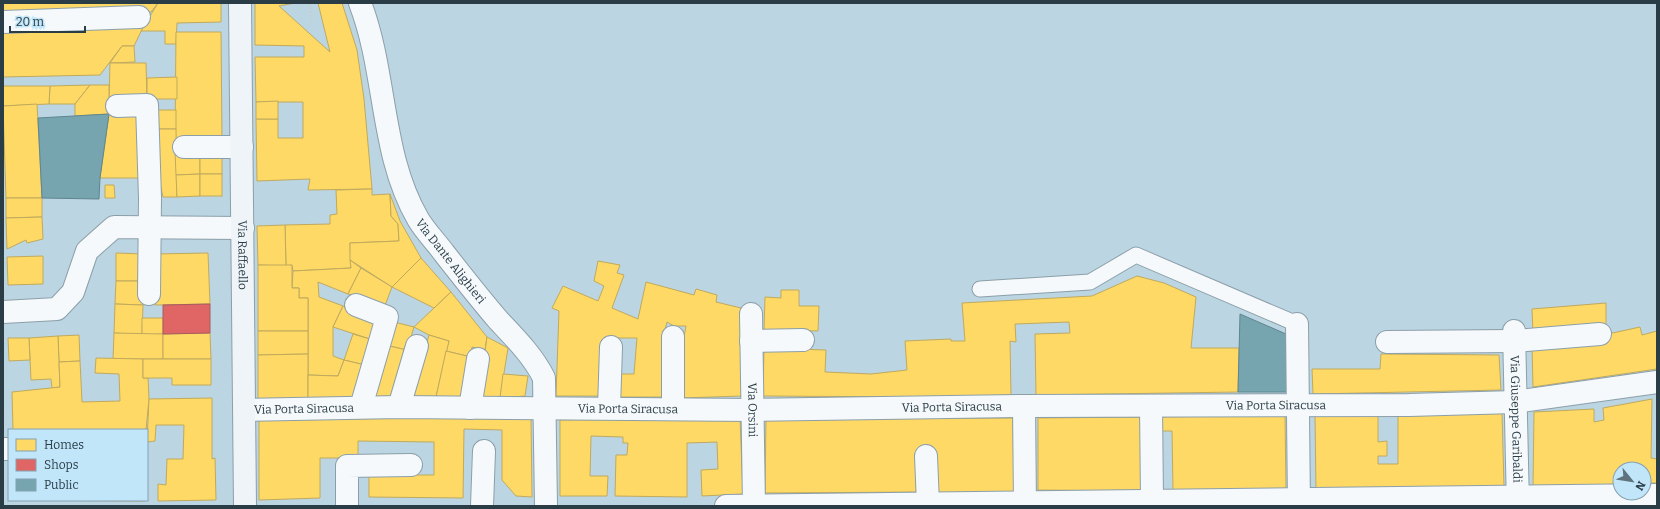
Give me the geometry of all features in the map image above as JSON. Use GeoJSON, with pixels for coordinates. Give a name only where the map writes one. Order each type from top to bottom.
{"type":"FeatureCollection","features":[{"type":"Feature","properties":{"kind":"main road","name":"Via Raffaello"},"geometry":{"type":"LineString","coordinates":[[240,3],[245,506]]}},
{"type":"Feature","properties":{"kind":"street","name":"Via Dante Alighieri"},"geometry":{"type":"LineString","coordinates":[[360,3],[367,21],[375,55],[394,160],[403,188],[418,219],[485,304],[537,364],[544,378],[546,506]]}},
{"type":"Feature","properties":{"kind":"street"},"geometry":{"type":"LineString","coordinates":[[3,22],[139,17]]}},
{"type":"Feature","properties":{"kind":"street"},"geometry":{"type":"LineString","coordinates":[[117,106],[147,105],[150,226],[149,294]]}},
{"type":"Feature","properties":{"kind":"street"},"geometry":{"type":"LineString","coordinates":[[184,147],[242,147]]}},
{"type":"Feature","properties":{"kind":"street"},"geometry":{"type":"LineString","coordinates":[[3,312],[57,309],[73,292],[87,251],[114,227],[150,226],[243,228]]}},
{"type":"Feature","properties":{"kind":"street"},"geometry":{"type":"LineString","coordinates":[[356,305],[387,317],[361,407]]}},
{"type":"Feature","properties":{"kind":"street","name":"Via Orsini"},"geometry":{"type":"LineString","coordinates":[[751,314],[754,506]]}},
{"type":"Feature","properties":{"kind":"street"},"geometry":{"type":"LineString","coordinates":[[1297,324],[1299,502]]}},
{"type":"Feature","properties":{"kind":"street"},"geometry":{"type":"LineString","coordinates":[[1387,342],[1514,336],[1600,334]]}},
{"type":"Feature","properties":{"kind":"street","name":"Via Giuseppe Garibaldi"},"geometry":{"type":"LineString","coordinates":[[1514,336],[1518,501]]}},
{"type":"Feature","properties":{"kind":"street"},"geometry":{"type":"LineString","coordinates":[[673,337],[673,409]]}},
{"type":"Feature","properties":{"kind":"street"},"geometry":{"type":"LineString","coordinates":[[751,342],[803,340]]}},
{"type":"Feature","properties":{"kind":"street"},"geometry":{"type":"LineString","coordinates":[[399,406],[418,346]]}},
{"type":"Feature","properties":{"kind":"street"},"geometry":{"type":"LineString","coordinates":[[609,408],[611,347]]}},
{"type":"Feature","properties":{"kind":"street"},"geometry":{"type":"LineString","coordinates":[[470,408],[478,359]]}},
{"type":"Feature","properties":{"kind":"street","name":"Via Porta Siracusa"},"geometry":{"type":"LineString","coordinates":[[245,410],[399,406],[752,410],[1515,402],[1657,382]]}},
{"type":"Feature","properties":{"kind":"street"},"geometry":{"type":"LineString","coordinates":[[1024,406],[1025,504]]}},
{"type":"Feature","properties":{"kind":"street"},"geometry":{"type":"LineString","coordinates":[[1151,406],[1152,501]]}},
{"type":"Feature","properties":{"kind":"street"},"geometry":{"type":"LineString","coordinates":[[482,506],[484,451]]}},
{"type":"Feature","properties":{"kind":"street"},"geometry":{"type":"LineString","coordinates":[[926,456],[928,504]]}},
{"type":"Feature","properties":{"kind":"street"},"geometry":{"type":"LineString","coordinates":[[347,506],[347,466],[411,465]]}},
{"type":"Feature","properties":{"kind":"street"},"geometry":{"type":"LineString","coordinates":[[726,506],[952,505],[1152,501],[1518,501],[1657,495]]}},
{"type":"Feature","properties":{"kind":"lane"},"geometry":{"type":"LineString","coordinates":[[980,289],[1090,282],[1136,255],[1297,324]]}},
{"type":"Feature","properties":{"kind":"path"},"geometry":{"type":"LineString","coordinates":[[310,3],[312,21]]}},
{"type":"Feature","properties":{"kind":"building: Homes"},"geometry":{"type":"Polygon","coordinates":[[[3,3],[158,3],[151,12],[3,17],[3,3]]]}},
{"type":"Feature","properties":{"kind":"building: Homes"},"geometry":{"type":"Polygon","coordinates":[[[158,3],[221,3],[221,22],[177,23],[176,44],[165,44],[165,31],[141,31],[158,3]]]}},
{"type":"Feature","properties":{"kind":"building: Homes"},"geometry":{"type":"Polygon","coordinates":[[[255,3],[295,3],[279,6],[330,52],[318,3],[342,3],[357,50],[364,99],[372,189],[308,190],[310,179],[257,181],[256,119],[278,119],[278,138],[303,138],[303,102],[256,102],[255,57],[304,57],[304,46],[255,45],[255,3]]]}},
{"type":"Feature","properties":{"kind":"building: Homes"},"geometry":{"type":"Polygon","coordinates":[[[146,21],[134,46],[122,46],[100,75],[3,77],[3,26],[146,21]]]}},
{"type":"Feature","properties":{"kind":"building: Homes"},"geometry":{"type":"Polygon","coordinates":[[[176,32],[221,32],[222,141],[175,141],[176,32]]]}},
{"type":"Feature","properties":{"kind":"building: Homes"},"geometry":{"type":"Polygon","coordinates":[[[122,46],[134,46],[135,62],[110,63],[122,46]]]}},
{"type":"Feature","properties":{"kind":"building: Homes"},"geometry":{"type":"Polygon","coordinates":[[[110,63],[146,63],[147,99],[109,99],[110,63]]]}},
{"type":"Feature","properties":{"kind":"building: Homes"},"geometry":{"type":"Polygon","coordinates":[[[177,77],[177,99],[147,99],[147,78],[177,77]]]}},
{"type":"Feature","properties":{"kind":"building: Homes"},"geometry":{"type":"Polygon","coordinates":[[[90,85],[75,104],[49,104],[50,86],[90,85]]]}},
{"type":"Feature","properties":{"kind":"building: Homes"},"geometry":{"type":"Polygon","coordinates":[[[90,85],[109,85],[109,114],[75,116],[75,104],[90,85]]]}},
{"type":"Feature","properties":{"kind":"building: Homes"},"geometry":{"type":"Polygon","coordinates":[[[3,86],[50,86],[49,104],[3,106],[3,86]]]}},
{"type":"Feature","properties":{"kind":"building: Homes"},"geometry":{"type":"Polygon","coordinates":[[[278,101],[278,119],[256,119],[256,102],[278,101]]]}},
{"type":"Feature","properties":{"kind":"building: Homes"},"geometry":{"type":"Polygon","coordinates":[[[37,104],[42,198],[6,198],[3,106],[37,104]]]}},
{"type":"Feature","properties":{"kind":"building: Homes"},"geometry":{"type":"Polygon","coordinates":[[[154,110],[176,110],[176,129],[154,129],[154,110]]]}},
{"type":"Feature","properties":{"kind":"building: Homes"},"geometry":{"type":"Polygon","coordinates":[[[109,114],[141,114],[140,178],[100,178],[109,114]]]}},
{"type":"Feature","properties":{"kind":"building: Homes"},"geometry":{"type":"Polygon","coordinates":[[[154,129],[176,129],[177,197],[163,197],[154,155],[154,129]]]}},
{"type":"Feature","properties":{"kind":"building: Homes"},"geometry":{"type":"Polygon","coordinates":[[[175,152],[200,152],[200,174],[176,175],[175,152]]]}},
{"type":"Feature","properties":{"kind":"building: Homes"},"geometry":{"type":"Polygon","coordinates":[[[200,152],[222,152],[222,174],[200,174],[200,152]]]}},
{"type":"Feature","properties":{"kind":"building: Homes"},"geometry":{"type":"Polygon","coordinates":[[[200,174],[200,196],[177,197],[176,175],[200,174]]]}},
{"type":"Feature","properties":{"kind":"building: Homes"},"geometry":{"type":"Polygon","coordinates":[[[200,174],[222,174],[222,196],[200,196],[200,174]]]}},
{"type":"Feature","properties":{"kind":"building: Homes"},"geometry":{"type":"Polygon","coordinates":[[[105,185],[114,185],[115,198],[105,198],[105,185]]]}},
{"type":"Feature","properties":{"kind":"building: Homes"},"geometry":{"type":"Polygon","coordinates":[[[372,189],[372,195],[390,194],[391,216],[398,224],[399,241],[350,243],[351,268],[293,271],[292,265],[286,266],[285,225],[330,224],[330,215],[337,214],[336,190],[372,189]]]}},
{"type":"Feature","properties":{"kind":"building: Homes"},"geometry":{"type":"Polygon","coordinates":[[[390,194],[400,221],[421,258],[392,287],[350,260],[350,243],[399,241],[398,224],[391,216],[390,194]]]}},
{"type":"Feature","properties":{"kind":"building: Homes"},"geometry":{"type":"Polygon","coordinates":[[[6,198],[42,198],[42,217],[6,218],[6,198]]]}},
{"type":"Feature","properties":{"kind":"building: Homes"},"geometry":{"type":"Polygon","coordinates":[[[42,217],[43,239],[27,243],[26,240],[7,249],[6,218],[42,217]]]}},
{"type":"Feature","properties":{"kind":"building: Homes"},"geometry":{"type":"Polygon","coordinates":[[[285,225],[286,266],[258,265],[257,226],[285,225]]]}},
{"type":"Feature","properties":{"kind":"building: Homes"},"geometry":{"type":"Polygon","coordinates":[[[116,253],[144,254],[144,281],[116,281],[116,253]]]}},
{"type":"Feature","properties":{"kind":"building: Homes"},"geometry":{"type":"Polygon","coordinates":[[[208,253],[210,304],[155,305],[155,254],[208,253]]]}},
{"type":"Feature","properties":{"kind":"building: Homes"},"geometry":{"type":"Polygon","coordinates":[[[43,256],[43,284],[8,285],[7,257],[43,256]]]}},
{"type":"Feature","properties":{"kind":"building: Homes"},"geometry":{"type":"Polygon","coordinates":[[[421,258],[451,292],[434,308],[392,287],[421,258]]]}},
{"type":"Feature","properties":{"kind":"building: Homes"},"geometry":{"type":"Polygon","coordinates":[[[350,260],[361,268],[348,294],[318,282],[319,297],[343,306],[333,327],[333,356],[344,360],[338,376],[308,375],[308,298],[299,298],[299,288],[292,288],[293,271],[351,268],[350,260]]]}},
{"type":"Feature","properties":{"kind":"building: Homes"},"geometry":{"type":"Polygon","coordinates":[[[598,261],[620,265],[617,273],[624,275],[612,308],[638,319],[646,282],[694,295],[696,289],[717,295],[716,302],[741,308],[742,396],[682,398],[684,337],[686,326],[674,326],[667,322],[664,333],[664,397],[614,397],[615,374],[634,374],[637,338],[604,338],[604,396],[556,396],[559,311],[552,308],[563,286],[598,301],[604,286],[594,281],[598,261]]]}},
{"type":"Feature","properties":{"kind":"building: Homes"},"geometry":{"type":"Polygon","coordinates":[[[258,265],[292,265],[292,288],[299,288],[299,298],[308,298],[308,331],[258,331],[258,265]]]}},
{"type":"Feature","properties":{"kind":"building: Homes"},"geometry":{"type":"Polygon","coordinates":[[[361,268],[392,287],[384,308],[348,294],[361,268]]]}},
{"type":"Feature","properties":{"kind":"building: Homes"},"geometry":{"type":"Polygon","coordinates":[[[1137,276],[1164,283],[1196,297],[1191,348],[1239,348],[1238,392],[1036,395],[1035,334],[1070,333],[1069,322],[1015,324],[1016,342],[1010,341],[1011,395],[923,397],[763,396],[764,348],[826,350],[825,372],[871,374],[907,370],[905,341],[951,339],[951,341],[965,341],[962,303],[1092,296],[1137,276]]]}},
{"type":"Feature","properties":{"kind":"building: Homes"},"geometry":{"type":"Polygon","coordinates":[[[116,281],[144,281],[143,305],[115,304],[116,281]]]}},
{"type":"Feature","properties":{"kind":"building: Homes"},"geometry":{"type":"Polygon","coordinates":[[[781,290],[799,290],[799,306],[819,306],[818,331],[764,330],[765,297],[781,298],[781,290]]]}},
{"type":"Feature","properties":{"kind":"building: Homes"},"geometry":{"type":"Polygon","coordinates":[[[451,292],[487,337],[485,350],[472,347],[471,357],[446,351],[449,341],[429,335],[414,327],[451,292]]]}},
{"type":"Feature","properties":{"kind":"building: Homes"},"geometry":{"type":"Polygon","coordinates":[[[1606,303],[1606,328],[1533,334],[1532,309],[1606,303]]]}},
{"type":"Feature","properties":{"kind":"building: Homes"},"geometry":{"type":"Polygon","coordinates":[[[115,304],[143,305],[142,335],[114,333],[115,304]]]}},
{"type":"Feature","properties":{"kind":"building: Homes"},"geometry":{"type":"Polygon","coordinates":[[[343,306],[379,320],[373,340],[333,327],[343,306]]]}},
{"type":"Feature","properties":{"kind":"building: Homes"},"geometry":{"type":"Polygon","coordinates":[[[142,318],[163,318],[163,334],[142,335],[142,318]]]}},
{"type":"Feature","properties":{"kind":"building: Homes"},"geometry":{"type":"Polygon","coordinates":[[[390,321],[414,327],[407,350],[385,345],[390,321]]]}},
{"type":"Feature","properties":{"kind":"building: Homes"},"geometry":{"type":"Polygon","coordinates":[[[1640,327],[1642,335],[1657,331],[1657,369],[1533,387],[1532,345],[1608,334],[1640,327]]]}},
{"type":"Feature","properties":{"kind":"building: Homes"},"geometry":{"type":"Polygon","coordinates":[[[258,331],[308,331],[308,354],[258,355],[258,331]]]}},
{"type":"Feature","properties":{"kind":"building: Homes"},"geometry":{"type":"Polygon","coordinates":[[[114,333],[163,334],[163,359],[113,359],[114,333]]]}},
{"type":"Feature","properties":{"kind":"building: Homes"},"geometry":{"type":"Polygon","coordinates":[[[210,333],[211,359],[163,359],[163,334],[210,333]]]}},
{"type":"Feature","properties":{"kind":"building: Homes"},"geometry":{"type":"Polygon","coordinates":[[[353,334],[373,340],[365,365],[344,360],[353,334]]]}},
{"type":"Feature","properties":{"kind":"building: Homes"},"geometry":{"type":"Polygon","coordinates":[[[79,335],[80,361],[59,362],[58,336],[79,335]]]}},
{"type":"Feature","properties":{"kind":"building: Homes"},"geometry":{"type":"Polygon","coordinates":[[[429,335],[449,341],[436,397],[412,397],[429,335]]]}},
{"type":"Feature","properties":{"kind":"building: Homes"},"geometry":{"type":"Polygon","coordinates":[[[58,336],[60,387],[52,388],[51,379],[31,380],[29,338],[58,336]]]}},
{"type":"Feature","properties":{"kind":"building: Homes"},"geometry":{"type":"Polygon","coordinates":[[[487,337],[508,348],[500,398],[479,397],[487,337]]]}},
{"type":"Feature","properties":{"kind":"building: Homes"},"geometry":{"type":"Polygon","coordinates":[[[8,338],[29,338],[30,360],[9,361],[8,338]]]}},
{"type":"Feature","properties":{"kind":"building: Homes"},"geometry":{"type":"Polygon","coordinates":[[[385,345],[407,350],[395,398],[371,398],[385,345]]]}},
{"type":"Feature","properties":{"kind":"building: Homes"},"geometry":{"type":"Polygon","coordinates":[[[446,351],[471,357],[464,397],[436,397],[446,351]]]}},
{"type":"Feature","properties":{"kind":"building: Homes"},"geometry":{"type":"Polygon","coordinates":[[[308,354],[308,398],[258,399],[258,355],[308,354]]]}},
{"type":"Feature","properties":{"kind":"building: Homes"},"geometry":{"type":"Polygon","coordinates":[[[1381,354],[1499,355],[1501,390],[1313,394],[1312,369],[1380,369],[1381,354]]]}},
{"type":"Feature","properties":{"kind":"building: Homes"},"geometry":{"type":"Polygon","coordinates":[[[96,358],[143,359],[143,378],[148,378],[149,399],[146,429],[13,429],[12,392],[60,387],[59,362],[80,361],[82,402],[120,401],[119,374],[95,373],[96,358]]]}},
{"type":"Feature","properties":{"kind":"building: Homes"},"geometry":{"type":"Polygon","coordinates":[[[143,359],[211,359],[211,385],[172,385],[172,378],[143,378],[143,359]]]}},
{"type":"Feature","properties":{"kind":"building: Homes"},"geometry":{"type":"Polygon","coordinates":[[[344,360],[365,365],[355,398],[308,398],[308,375],[338,376],[344,360]]]}},
{"type":"Feature","properties":{"kind":"building: Homes"},"geometry":{"type":"Polygon","coordinates":[[[503,374],[528,376],[525,396],[500,398],[503,374]]]}},
{"type":"Feature","properties":{"kind":"building: Homes"},"geometry":{"type":"Polygon","coordinates":[[[212,398],[212,459],[215,458],[216,500],[158,501],[158,484],[166,485],[167,459],[183,459],[184,425],[156,425],[155,441],[148,442],[149,399],[212,398]]]}},
{"type":"Feature","properties":{"kind":"building: Homes"},"geometry":{"type":"Polygon","coordinates":[[[1652,399],[1651,458],[1657,459],[1657,483],[1652,483],[1652,461],[1612,461],[1612,484],[1533,487],[1534,412],[1594,409],[1594,422],[1604,420],[1603,408],[1652,399]]]}},
{"type":"Feature","properties":{"kind":"building: Homes"},"geometry":{"type":"Polygon","coordinates":[[[1502,413],[1504,487],[1316,490],[1315,416],[1378,415],[1378,442],[1387,441],[1387,456],[1378,456],[1378,464],[1398,464],[1398,414],[1502,413]]]}},
{"type":"Feature","properties":{"kind":"building: Homes"},"geometry":{"type":"Polygon","coordinates":[[[1285,415],[1286,489],[1173,490],[1172,431],[1156,431],[1156,417],[1285,415]]]}},
{"type":"Feature","properties":{"kind":"building: Homes"},"geometry":{"type":"Polygon","coordinates":[[[1146,417],[1145,491],[1038,490],[1038,418],[1146,417]]]}},
{"type":"Feature","properties":{"kind":"building: Homes"},"geometry":{"type":"Polygon","coordinates":[[[531,418],[532,497],[516,496],[502,480],[502,430],[464,429],[463,498],[369,497],[369,475],[434,475],[434,442],[358,441],[358,458],[320,458],[320,498],[259,500],[259,419],[531,418]]]}},
{"type":"Feature","properties":{"kind":"building: Homes"},"geometry":{"type":"Polygon","coordinates":[[[740,418],[743,494],[702,496],[701,470],[718,469],[717,442],[687,443],[687,497],[615,496],[616,455],[627,455],[628,443],[623,443],[623,437],[591,436],[590,476],[608,476],[607,496],[560,496],[560,420],[740,418]]]}},
{"type":"Feature","properties":{"kind":"building: Homes"},"geometry":{"type":"Polygon","coordinates":[[[1013,418],[1014,492],[934,493],[932,447],[921,447],[922,492],[765,493],[766,419],[1013,418]]]}},
{"type":"Feature","properties":{"kind":"building: Shops"},"geometry":{"type":"Polygon","coordinates":[[[210,304],[210,333],[163,334],[163,305],[210,304]]]}},
{"type":"Feature","properties":{"kind":"building: Public"},"geometry":{"type":"Polygon","coordinates":[[[109,114],[100,178],[99,199],[42,198],[38,118],[109,114]]]}},
{"type":"Feature","properties":{"kind":"building: Public"},"geometry":{"type":"Polygon","coordinates":[[[1240,314],[1286,334],[1287,392],[1238,392],[1240,314]]]}}]}
